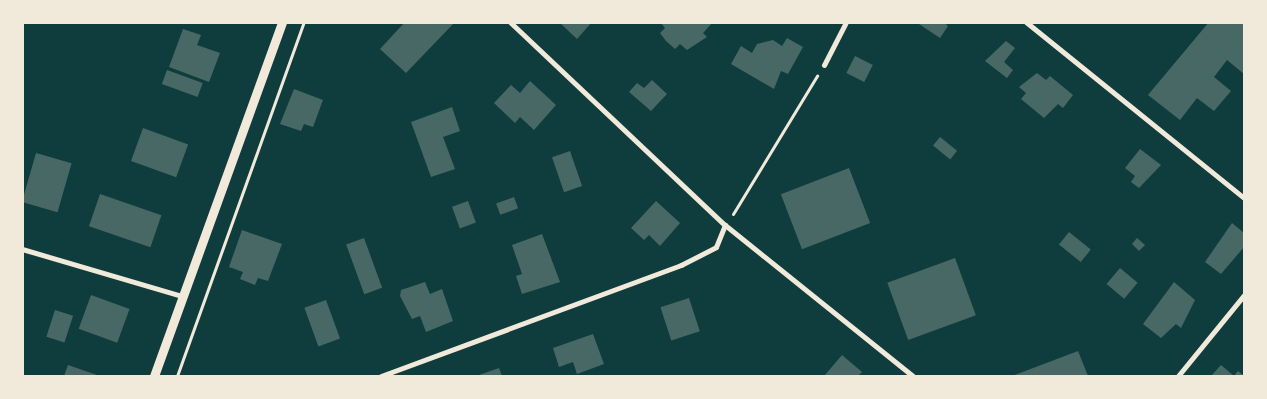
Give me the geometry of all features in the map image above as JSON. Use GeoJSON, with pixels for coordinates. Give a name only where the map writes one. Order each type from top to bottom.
{"type":"FeatureCollection","features":[{"type":"Feature","properties":{"kind":"street"},"geometry":{"type":"LineString","coordinates":[[154,376],[282,22]]}},
{"type":"Feature","properties":{"kind":"street"},"geometry":{"type":"LineString","coordinates":[[510,22],[726,225],[914,376]]}},
{"type":"Feature","properties":{"kind":"street"},"geometry":{"type":"LineString","coordinates":[[824,65],[846,22]]}},
{"type":"Feature","properties":{"kind":"street"},"geometry":{"type":"LineString","coordinates":[[1026,22],[1244,198]]}},
{"type":"Feature","properties":{"kind":"street"},"geometry":{"type":"LineString","coordinates":[[382,376],[681,265],[716,248],[726,225]]}},
{"type":"Feature","properties":{"kind":"street"},"geometry":{"type":"LineString","coordinates":[[22,249],[182,296]]}},
{"type":"Feature","properties":{"kind":"street"},"geometry":{"type":"LineString","coordinates":[[1178,376],[1244,295]]}},
{"type":"Feature","properties":{"kind":"path"},"geometry":{"type":"LineString","coordinates":[[176,376],[304,22]]}},
{"type":"Feature","properties":{"kind":"path"},"geometry":{"type":"LineString","coordinates":[[726,225],[824,65]]}},
{"type":"Feature","properties":{"kind":"building"},"geometry":{"type":"Polygon","coordinates":[[[405,22],[455,22],[406,73],[380,49],[405,22]]]}},
{"type":"Feature","properties":{"kind":"building"},"geometry":{"type":"Polygon","coordinates":[[[559,22],[592,22],[577,39],[559,22]]]}},
{"type":"Feature","properties":{"kind":"building"},"geometry":{"type":"Polygon","coordinates":[[[660,22],[713,22],[703,33],[707,37],[687,50],[680,44],[675,49],[666,41],[660,33],[665,28],[660,22]]]}},
{"type":"Feature","properties":{"kind":"building"},"geometry":{"type":"Polygon","coordinates":[[[916,22],[944,22],[948,26],[940,38],[916,22]]]}},
{"type":"Feature","properties":{"kind":"building"},"geometry":{"type":"Polygon","coordinates":[[[1209,22],[1244,22],[1244,74],[1227,60],[1214,77],[1231,91],[1214,111],[1197,98],[1180,120],[1148,95],[1209,22]]]}},
{"type":"Feature","properties":{"kind":"building"},"geometry":{"type":"Polygon","coordinates":[[[183,29],[201,35],[197,45],[220,53],[209,82],[169,67],[183,29]]]}},
{"type":"Feature","properties":{"kind":"building"},"geometry":{"type":"Polygon","coordinates":[[[787,38],[803,47],[788,74],[781,71],[774,89],[731,64],[741,46],[752,53],[757,44],[773,40],[782,46],[787,38]]]}},
{"type":"Feature","properties":{"kind":"building"},"geometry":{"type":"Polygon","coordinates":[[[1006,41],[1015,48],[1004,62],[1013,70],[1007,78],[985,61],[1006,41]]]}},
{"type":"Feature","properties":{"kind":"building"},"geometry":{"type":"Polygon","coordinates":[[[855,56],[873,65],[864,82],[846,73],[855,56]]]}},
{"type":"Feature","properties":{"kind":"building"},"geometry":{"type":"Polygon","coordinates":[[[167,70],[203,83],[198,97],[162,84],[167,70]]]}},
{"type":"Feature","properties":{"kind":"building"},"geometry":{"type":"Polygon","coordinates":[[[1037,73],[1046,80],[1050,76],[1073,95],[1063,108],[1058,104],[1044,118],[1021,99],[1026,93],[1019,87],[1037,73]]]}},
{"type":"Feature","properties":{"kind":"building"},"geometry":{"type":"Polygon","coordinates":[[[652,80],[667,94],[651,111],[629,92],[637,83],[644,88],[652,80]]]}},
{"type":"Feature","properties":{"kind":"building"},"geometry":{"type":"Polygon","coordinates":[[[530,81],[556,105],[534,130],[520,117],[515,123],[494,103],[511,85],[520,93],[530,81]]]}},
{"type":"Feature","properties":{"kind":"building"},"geometry":{"type":"Polygon","coordinates":[[[294,89],[323,100],[313,127],[304,124],[301,131],[280,124],[294,89]]]}},
{"type":"Feature","properties":{"kind":"building"},"geometry":{"type":"Polygon","coordinates":[[[452,107],[460,131],[443,137],[455,169],[431,177],[411,122],[452,107]]]}},
{"type":"Feature","properties":{"kind":"building"},"geometry":{"type":"Polygon","coordinates":[[[143,128],[188,144],[176,177],[131,161],[143,128]]]}},
{"type":"Feature","properties":{"kind":"building"},"geometry":{"type":"Polygon","coordinates":[[[940,137],[957,151],[950,159],[933,146],[940,137]]]}},
{"type":"Feature","properties":{"kind":"building"},"geometry":{"type":"Polygon","coordinates":[[[1140,149],[1161,165],[1139,188],[1131,182],[1135,176],[1125,168],[1140,149]]]}},
{"type":"Feature","properties":{"kind":"building"},"geometry":{"type":"Polygon","coordinates":[[[570,151],[582,186],[564,192],[552,157],[570,151]]]}},
{"type":"Feature","properties":{"kind":"building"},"geometry":{"type":"Polygon","coordinates":[[[36,153],[72,163],[58,212],[22,202],[36,153]]]}},
{"type":"Feature","properties":{"kind":"building"},"geometry":{"type":"Polygon","coordinates":[[[849,168],[870,223],[802,249],[781,194],[849,168]]]}},
{"type":"Feature","properties":{"kind":"building"},"geometry":{"type":"Polygon","coordinates":[[[100,194],[161,215],[150,247],[89,226],[100,194]]]}},
{"type":"Feature","properties":{"kind":"building"},"geometry":{"type":"Polygon","coordinates":[[[514,197],[518,208],[500,215],[496,203],[514,197]]]}},
{"type":"Feature","properties":{"kind":"building"},"geometry":{"type":"Polygon","coordinates":[[[468,201],[476,223],[460,228],[452,207],[468,201]]]}},
{"type":"Feature","properties":{"kind":"building"},"geometry":{"type":"Polygon","coordinates":[[[656,201],[680,223],[660,246],[649,235],[644,240],[631,228],[656,201]]]}},
{"type":"Feature","properties":{"kind":"building"},"geometry":{"type":"Polygon","coordinates":[[[1232,223],[1244,233],[1244,247],[1221,274],[1205,262],[1232,223]]]}},
{"type":"Feature","properties":{"kind":"building"},"geometry":{"type":"Polygon","coordinates":[[[242,230],[282,244],[268,281],[258,278],[255,285],[240,279],[243,272],[229,267],[242,230]]]}},
{"type":"Feature","properties":{"kind":"building"},"geometry":{"type":"Polygon","coordinates":[[[1069,232],[1091,250],[1081,262],[1059,244],[1069,232]]]}},
{"type":"Feature","properties":{"kind":"building"},"geometry":{"type":"Polygon","coordinates":[[[542,234],[560,282],[522,294],[516,276],[522,274],[512,245],[542,234]]]}},
{"type":"Feature","properties":{"kind":"building"},"geometry":{"type":"Polygon","coordinates":[[[364,238],[382,288],[364,294],[346,244],[364,238]]]}},
{"type":"Feature","properties":{"kind":"building"},"geometry":{"type":"Polygon","coordinates":[[[1137,238],[1145,245],[1139,251],[1132,244],[1137,238]]]}},
{"type":"Feature","properties":{"kind":"building"},"geometry":{"type":"Polygon","coordinates":[[[955,258],[976,315],[908,340],[887,283],[955,258]]]}},
{"type":"Feature","properties":{"kind":"building"},"geometry":{"type":"Polygon","coordinates":[[[1120,268],[1138,283],[1124,299],[1107,284],[1120,268]]]}},
{"type":"Feature","properties":{"kind":"building"},"geometry":{"type":"Polygon","coordinates":[[[425,282],[430,294],[442,289],[453,321],[426,332],[420,316],[412,319],[400,296],[401,290],[425,282]]]}},
{"type":"Feature","properties":{"kind":"building"},"geometry":{"type":"Polygon","coordinates":[[[1174,282],[1195,300],[1181,328],[1176,324],[1161,338],[1143,324],[1174,282]]]}},
{"type":"Feature","properties":{"kind":"building"},"geometry":{"type":"Polygon","coordinates":[[[91,295],[130,309],[117,343],[79,329],[91,295]]]}},
{"type":"Feature","properties":{"kind":"building"},"geometry":{"type":"Polygon","coordinates":[[[689,298],[700,331],[671,341],[660,307],[689,298]]]}},
{"type":"Feature","properties":{"kind":"building"},"geometry":{"type":"Polygon","coordinates":[[[326,300],[340,339],[318,346],[304,308],[326,300]]]}},
{"type":"Feature","properties":{"kind":"building"},"geometry":{"type":"Polygon","coordinates":[[[55,310],[73,316],[64,343],[46,337],[55,310]]]}},
{"type":"Feature","properties":{"kind":"building"},"geometry":{"type":"Polygon","coordinates":[[[593,334],[604,364],[577,374],[573,362],[559,367],[553,348],[593,334]]]}},
{"type":"Feature","properties":{"kind":"building"},"geometry":{"type":"Polygon","coordinates":[[[1078,351],[1088,376],[1012,376],[1078,351]]]}},
{"type":"Feature","properties":{"kind":"building"},"geometry":{"type":"Polygon","coordinates":[[[842,355],[862,372],[858,376],[825,375],[842,355]]]}},
{"type":"Feature","properties":{"kind":"building"},"geometry":{"type":"Polygon","coordinates":[[[68,365],[100,376],[64,376],[68,365]]]}},
{"type":"Feature","properties":{"kind":"building"},"geometry":{"type":"Polygon","coordinates":[[[1221,365],[1234,376],[1211,376],[1221,365]]]}},
{"type":"Feature","properties":{"kind":"building"},"geometry":{"type":"Polygon","coordinates":[[[499,368],[502,376],[476,376],[499,368]]]}},
{"type":"Feature","properties":{"kind":"building"},"geometry":{"type":"Polygon","coordinates":[[[1238,371],[1244,376],[1234,376],[1238,371]]]}}]}
